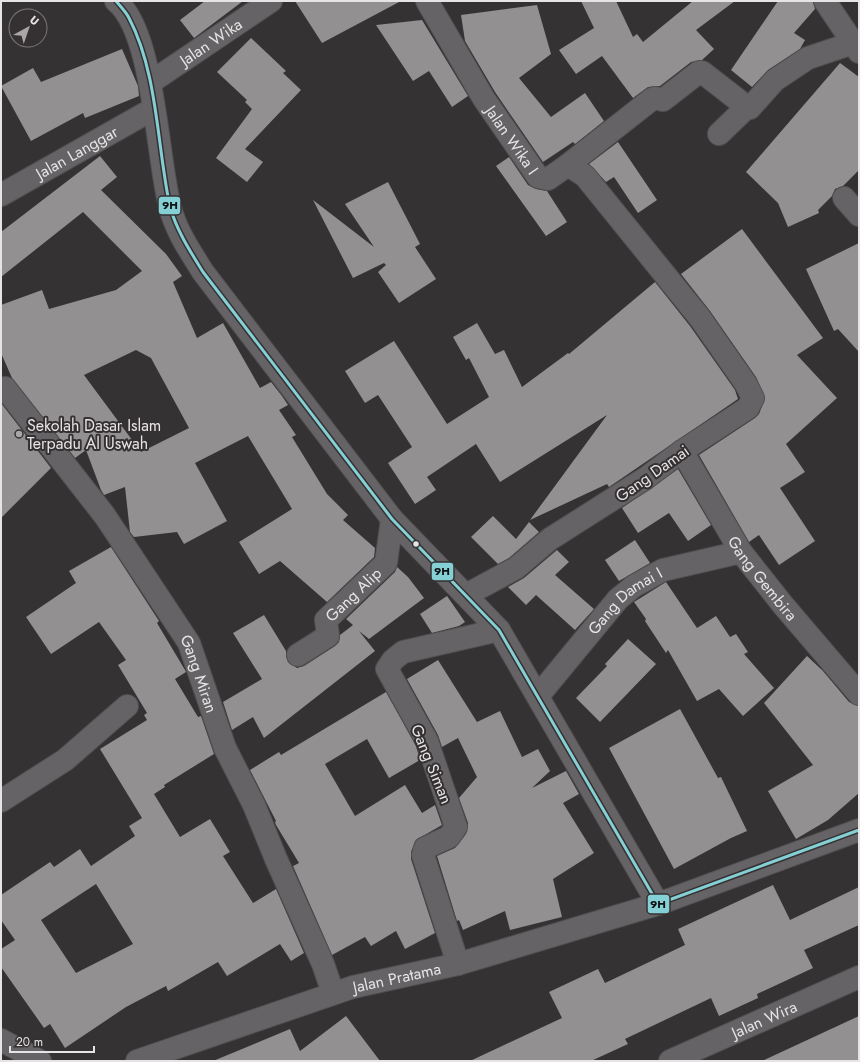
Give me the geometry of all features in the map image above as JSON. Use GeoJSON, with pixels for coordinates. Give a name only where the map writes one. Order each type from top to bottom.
{"type":"FeatureCollection","features":[{"type":"Feature","properties":{"kind":"street"},"geometry":{"type":"LineString","coordinates":[[116,1],[125,8],[134,29],[151,82],[153,109],[170,208],[181,238],[203,272],[392,519],[499,630],[658,904]]}},
{"type":"Feature","properties":{"kind":"street","name":"Jalan Wika"},"geometry":{"type":"LineString","coordinates":[[151,82],[271,1]]}},
{"type":"Feature","properties":{"kind":"street","name":"Jalan Wika I"},"geometry":{"type":"LineString","coordinates":[[427,1],[484,99],[538,177],[548,179],[568,165],[585,176],[700,318]]}},
{"type":"Feature","properties":{"kind":"street"},"geometry":{"type":"LineString","coordinates":[[719,134],[746,107],[752,106],[775,80],[808,58],[856,48],[825,1]]}},
{"type":"Feature","properties":{"kind":"street"},"geometry":{"type":"LineString","coordinates":[[568,165],[652,99],[655,98],[663,100],[699,72],[702,72],[746,107]]}},
{"type":"Feature","properties":{"kind":"street","name":"Jalan Langgar"},"geometry":{"type":"LineString","coordinates":[[1,195],[153,109]]}},
{"type":"Feature","properties":{"kind":"street"},"geometry":{"type":"LineString","coordinates":[[844,198],[859,215]]}},
{"type":"Feature","properties":{"kind":"street","name":"Gang Damai"},"geometry":{"type":"LineString","coordinates":[[466,595],[516,568],[550,539],[646,478],[682,451],[748,408],[753,398],[746,384],[700,318]]}},
{"type":"Feature","properties":{"kind":"street","name":"Gang Miran"},"geometry":{"type":"LineString","coordinates":[[2,387],[105,516],[189,643],[225,748],[254,805],[276,859],[323,964],[333,993]]}},
{"type":"Feature","properties":{"kind":"street","name":"Gang Gembira"},"geometry":{"type":"LineString","coordinates":[[682,451],[741,552],[783,605],[859,694]]}},
{"type":"Feature","properties":{"kind":"street","name":"Gang Alip"},"geometry":{"type":"LineString","coordinates":[[298,655],[328,636],[326,620],[386,562],[392,519]]}},
{"type":"Feature","properties":{"kind":"street","name":"Gang Damai I"},"geometry":{"type":"LineString","coordinates":[[538,696],[618,599],[634,586],[663,570],[741,552]]}},
{"type":"Feature","properties":{"kind":"street","name":"Gang Siman"},"geometry":{"type":"LineString","coordinates":[[458,964],[423,855],[426,848],[430,845],[449,838],[456,827],[427,741],[387,669],[393,660],[403,652],[499,630]]}},
{"type":"Feature","properties":{"kind":"street"},"geometry":{"type":"LineString","coordinates":[[1,801],[65,760],[127,706]]}},
{"type":"Feature","properties":{"kind":"street","name":"Jalan Pratama"},"geometry":{"type":"LineString","coordinates":[[137,1061],[333,993],[353,987],[458,964],[658,904],[859,830]]}},
{"type":"Feature","properties":{"kind":"street","name":"Jalan Wira"},"geometry":{"type":"LineString","coordinates":[[670,1061],[859,977]]}},
{"type":"Feature","properties":{"kind":"street"},"geometry":{"type":"LineString","coordinates":[[1,1040],[40,1061]]}},
{"type":"Feature","properties":{"kind":"building"},"geometry":{"type":"Polygon","coordinates":[[[205,1],[243,1],[194,38],[180,20],[205,1]]]}},
{"type":"Feature","properties":{"kind":"building"},"geometry":{"type":"Polygon","coordinates":[[[295,1],[401,1],[322,43],[295,1]]]}},
{"type":"Feature","properties":{"kind":"building"},"geometry":{"type":"Polygon","coordinates":[[[581,1],[616,1],[633,37],[637,34],[643,42],[693,1],[735,1],[696,30],[714,49],[702,60],[691,62],[660,86],[648,87],[633,98],[602,56],[576,74],[559,50],[594,28],[581,1]]]}},
{"type":"Feature","properties":{"kind":"building"},"geometry":{"type":"Polygon","coordinates":[[[778,1],[813,1],[815,9],[794,33],[805,40],[800,49],[768,70],[752,87],[731,70],[778,1]]]}},
{"type":"Feature","properties":{"kind":"building"},"geometry":{"type":"Polygon","coordinates":[[[537,5],[551,54],[519,78],[551,117],[585,93],[604,121],[575,144],[573,142],[543,162],[495,92],[465,41],[461,15],[537,5]]]}},
{"type":"Feature","properties":{"kind":"building"},"geometry":{"type":"Polygon","coordinates":[[[422,20],[468,96],[452,107],[429,71],[413,81],[376,25],[422,20]]]}},
{"type":"Feature","properties":{"kind":"building"},"geometry":{"type":"Polygon","coordinates":[[[251,38],[286,71],[283,73],[301,90],[245,149],[263,162],[247,182],[216,158],[252,109],[245,102],[247,100],[217,72],[251,38]]]}},
{"type":"Feature","properties":{"kind":"building"},"geometry":{"type":"Polygon","coordinates":[[[122,49],[138,86],[139,96],[85,118],[83,113],[31,141],[1,86],[33,68],[41,82],[122,49]]]}},
{"type":"Feature","properties":{"kind":"building"},"geometry":{"type":"Polygon","coordinates":[[[840,63],[859,77],[859,170],[843,186],[835,189],[832,196],[818,210],[819,213],[788,227],[778,203],[746,172],[840,63]]]}},
{"type":"Feature","properties":{"kind":"building"},"geometry":{"type":"Polygon","coordinates":[[[618,142],[657,200],[638,213],[614,177],[606,182],[589,164],[618,142]]]}},
{"type":"Feature","properties":{"kind":"building"},"geometry":{"type":"Polygon","coordinates":[[[100,156],[117,177],[101,190],[166,254],[182,276],[173,282],[197,338],[223,323],[260,388],[271,382],[288,405],[279,410],[296,435],[292,437],[327,494],[348,515],[343,520],[375,548],[374,557],[327,602],[280,561],[259,574],[239,542],[292,509],[248,436],[195,463],[227,521],[184,544],[177,532],[134,537],[130,532],[125,487],[104,495],[86,450],[75,458],[12,378],[1,353],[1,305],[42,290],[49,309],[116,290],[142,271],[83,212],[1,277],[1,232],[100,156]],[[136,350],[84,375],[141,452],[189,428],[151,358],[136,350]]]}},
{"type":"Feature","properties":{"kind":"building"},"geometry":{"type":"Polygon","coordinates":[[[509,157],[528,185],[536,189],[547,191],[567,222],[546,236],[496,166],[509,157]]]}},
{"type":"Feature","properties":{"kind":"building"},"geometry":{"type":"Polygon","coordinates":[[[388,182],[420,244],[415,247],[436,279],[399,303],[378,272],[386,265],[384,263],[353,278],[313,200],[374,247],[345,204],[388,182]]]}},
{"type":"Feature","properties":{"kind":"building"},"geometry":{"type":"Polygon","coordinates":[[[742,229],[823,338],[797,355],[837,398],[786,444],[805,472],[780,488],[815,541],[779,565],[759,535],[749,542],[699,455],[755,418],[759,414],[765,398],[756,377],[710,311],[681,274],[742,229]]]}},
{"type":"Feature","properties":{"kind":"building"},"geometry":{"type":"Polygon","coordinates":[[[859,243],[859,352],[838,329],[834,331],[806,269],[859,243]]]}},
{"type":"Feature","properties":{"kind":"building"},"geometry":{"type":"Polygon","coordinates":[[[655,282],[690,326],[735,390],[738,399],[609,487],[607,484],[530,520],[607,415],[500,482],[476,444],[427,477],[436,490],[415,504],[388,463],[412,447],[378,395],[365,403],[345,371],[394,341],[447,424],[489,397],[469,358],[466,360],[453,337],[477,323],[495,354],[504,350],[522,387],[568,353],[569,354],[655,282]]]}},
{"type":"Feature","properties":{"kind":"building","name":"Sekolah Dasar Islam Terpadu Al Uswah"},"geometry":{"type":"Polygon","coordinates":[[[1,403],[51,468],[1,518],[1,403]]]}},
{"type":"Feature","properties":{"kind":"building"},"geometry":{"type":"Polygon","coordinates":[[[678,469],[711,525],[688,541],[669,513],[638,533],[622,508],[678,469]]]}},
{"type":"Feature","properties":{"kind":"building"},"geometry":{"type":"Polygon","coordinates":[[[493,516],[516,539],[529,522],[539,532],[509,558],[498,564],[471,537],[493,516]]]}},
{"type":"Feature","properties":{"kind":"building"},"geometry":{"type":"Polygon","coordinates":[[[635,540],[650,563],[619,581],[605,560],[635,540]]]}},
{"type":"Feature","properties":{"kind":"building"},"geometry":{"type":"Polygon","coordinates":[[[111,547],[159,621],[157,623],[186,672],[175,679],[198,717],[201,716],[214,754],[164,785],[165,787],[154,794],[180,837],[210,819],[230,852],[223,856],[253,903],[276,889],[304,953],[291,961],[280,944],[227,976],[218,962],[168,991],[166,986],[126,1007],[65,1048],[50,1024],[44,1028],[1,967],[1,949],[15,940],[1,920],[1,895],[50,862],[54,867],[80,849],[91,866],[135,836],[129,826],[142,818],[100,749],[147,720],[144,715],[147,713],[118,665],[126,660],[99,622],[51,654],[26,617],[76,583],[69,571],[111,547]],[[96,884],[41,920],[76,973],[133,944],[96,884]]]}},
{"type":"Feature","properties":{"kind":"building"},"geometry":{"type":"Polygon","coordinates":[[[557,550],[569,562],[555,575],[594,609],[575,630],[536,595],[526,605],[508,587],[524,578],[557,550]]]}},
{"type":"Feature","properties":{"kind":"building"},"geometry":{"type":"Polygon","coordinates":[[[397,567],[408,577],[424,598],[369,639],[359,631],[375,651],[264,738],[253,717],[232,730],[223,702],[262,679],[233,633],[264,615],[286,651],[288,662],[297,668],[304,666],[339,642],[340,635],[353,625],[346,619],[395,572],[397,567]]]}},
{"type":"Feature","properties":{"kind":"building"},"geometry":{"type":"Polygon","coordinates":[[[666,582],[697,628],[716,616],[730,637],[736,634],[748,652],[744,654],[774,688],[743,716],[719,689],[697,701],[668,650],[666,653],[634,602],[666,582]]]}},
{"type":"Feature","properties":{"kind":"building"},"geometry":{"type":"Polygon","coordinates":[[[447,596],[465,622],[459,626],[432,633],[420,614],[447,596]]]}},
{"type":"Feature","properties":{"kind":"building"},"geometry":{"type":"Polygon","coordinates":[[[628,639],[656,664],[600,722],[576,698],[607,666],[605,664],[628,639]]]}},
{"type":"Feature","properties":{"kind":"building"},"geometry":{"type":"Polygon","coordinates":[[[807,656],[823,671],[849,702],[859,706],[859,793],[828,820],[796,839],[768,791],[813,765],[764,703],[807,656]]]}},
{"type":"Feature","properties":{"kind":"building"},"geometry":{"type":"Polygon","coordinates":[[[438,660],[477,722],[500,711],[522,757],[538,749],[550,771],[532,788],[566,771],[579,794],[563,803],[594,853],[553,879],[562,917],[510,930],[505,911],[463,930],[459,920],[457,921],[437,856],[455,848],[466,834],[468,823],[459,798],[477,777],[458,738],[442,747],[438,735],[407,679],[438,660]]]}},
{"type":"Feature","properties":{"kind":"building"},"geometry":{"type":"Polygon","coordinates":[[[386,692],[416,746],[420,760],[389,778],[367,739],[325,764],[355,816],[405,785],[422,813],[435,805],[442,825],[416,840],[411,852],[411,859],[435,933],[405,949],[396,931],[371,946],[365,937],[332,955],[293,866],[299,863],[276,825],[276,821],[250,770],[279,752],[281,755],[386,692]]]}},
{"type":"Feature","properties":{"kind":"building"},"geometry":{"type":"Polygon","coordinates":[[[680,709],[718,778],[721,777],[747,831],[674,869],[609,748],[680,709]]]}},
{"type":"Feature","properties":{"kind":"building"},"geometry":{"type":"Polygon","coordinates":[[[773,885],[790,920],[859,887],[859,925],[804,950],[813,968],[757,994],[758,998],[719,1016],[711,998],[625,1039],[628,1044],[591,1061],[470,1061],[562,1018],[549,992],[598,969],[605,983],[685,945],[678,929],[773,885]]]}},
{"type":"Feature","properties":{"kind":"building"},"geometry":{"type":"Polygon","coordinates":[[[346,1016],[380,1061],[213,1061],[290,1029],[300,1051],[346,1016]]]}},
{"type":"Feature","properties":{"kind":"building"},"geometry":{"type":"Polygon","coordinates":[[[859,1016],[859,1061],[762,1061],[859,1016]]]}},
{"type":"Feature","properties":{"kind":"transit line","name":"9H"},"geometry":{"type":"LineString","coordinates":[[116,1],[129,18],[139,39],[146,62],[156,111],[170,207],[180,233],[193,256],[203,272],[392,519],[499,630],[658,904],[859,830]]}},
{"type":"Feature","properties":{"kind":"place","name":"Sekolah Dasar Islam Terpadu Al Uswah"},"geometry":{"type":"Point","coordinates":[19,434]}}]}
